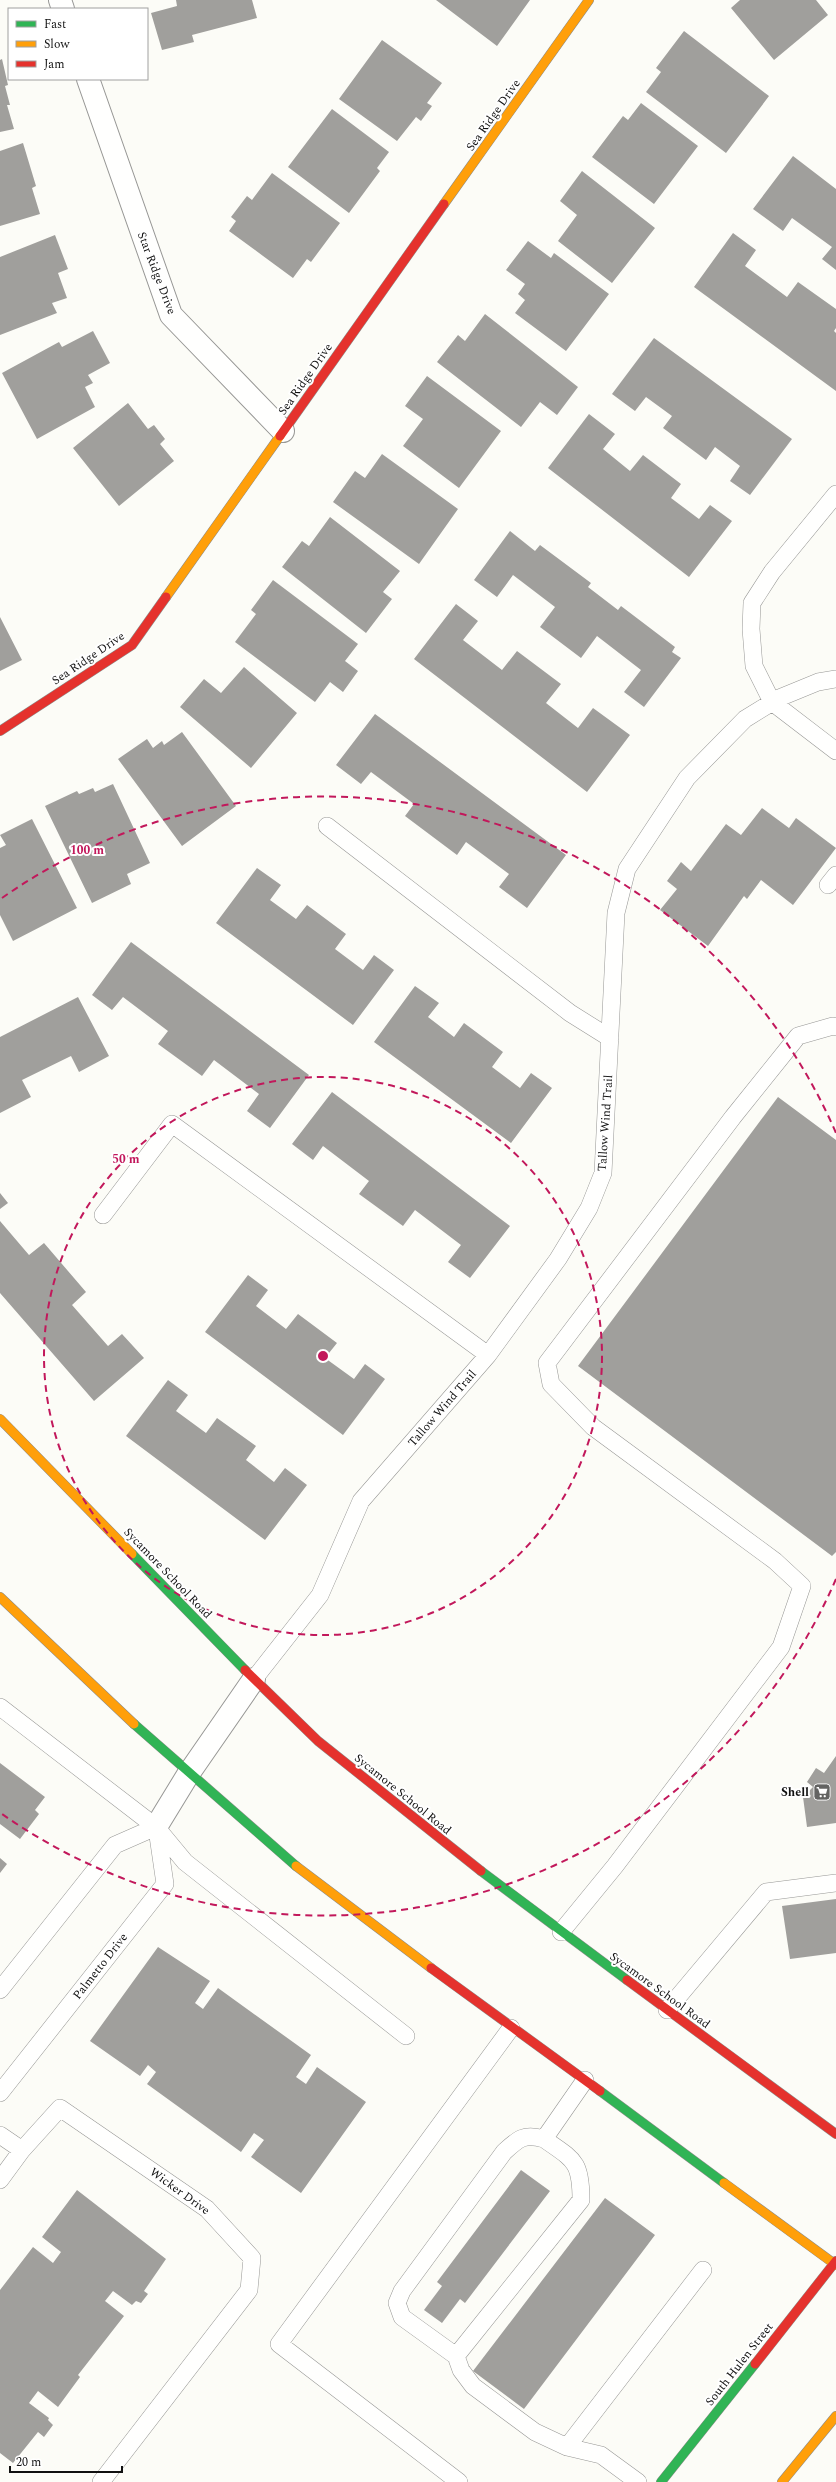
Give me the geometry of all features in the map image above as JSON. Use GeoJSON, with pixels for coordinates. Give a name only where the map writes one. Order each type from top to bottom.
{"type":"FeatureCollection","features":[{"type":"Feature","properties":{"kind":"main road","name":"Sea Ridge Drive"},"geometry":{"type":"LineString","coordinates":[[0,730],[132,645],[589,0]]}},
{"type":"Feature","properties":{"kind":"main road","name":"Sycamore School Road"},"geometry":{"type":"LineString","coordinates":[[0,1419],[254,1679],[341,1759],[507,1892],[836,2134]]}},
{"type":"Feature","properties":{"kind":"main road"},"geometry":{"type":"LineString","coordinates":[[0,1597],[55,1651],[280,1854],[511,2028],[585,2080],[835,2263]]}},
{"type":"Feature","properties":{"kind":"main road","name":"South Hulen Street"},"geometry":{"type":"LineString","coordinates":[[661,2482],[835,2263]]}},
{"type":"Feature","properties":{"kind":"main road"},"geometry":{"type":"LineString","coordinates":[[782,2482],[836,2416]]}},
{"type":"Feature","properties":{"kind":"street","name":"Star Ridge Drive"},"geometry":{"type":"LineString","coordinates":[[88,80],[171,315],[283,431]]}},
{"type":"Feature","properties":{"kind":"street"},"geometry":{"type":"LineString","coordinates":[[156,1827],[189,1773],[254,1679]]}},
{"type":"Feature","properties":{"kind":"lane"},"geometry":{"type":"LineString","coordinates":[[836,494],[772,572],[752,603],[751,629],[754,666],[772,702],[836,751]]}},
{"type":"Feature","properties":{"kind":"lane","name":"Tallow Wind Trail"},"geometry":{"type":"LineString","coordinates":[[254,1679],[320,1594],[361,1501],[488,1355],[558,1260],[589,1208],[603,1173],[616,913],[627,869],[687,778],[745,719],[772,702],[818,682],[836,679]]}},
{"type":"Feature","properties":{"kind":"lane"},"geometry":{"type":"LineString","coordinates":[[326,826],[570,1013],[610,1038]]}},
{"type":"Feature","properties":{"kind":"lane"},"geometry":{"type":"LineString","coordinates":[[561,1932],[616,1866],[781,1647],[802,1586],[775,1561],[593,1427],[551,1384],[547,1363],[733,1117],[798,1036],[833,1026],[836,1027]]}},
{"type":"Feature","properties":{"kind":"lane"},"geometry":{"type":"LineString","coordinates":[[103,1215],[172,1124],[488,1355]]}},
{"type":"Feature","properties":{"kind":"lane"},"geometry":{"type":"LineString","coordinates":[[0,1707],[156,1827],[185,1862],[406,2036]]}},
{"type":"Feature","properties":{"kind":"lane"},"geometry":{"type":"LineString","coordinates":[[0,1990],[115,1845],[156,1827]]}},
{"type":"Feature","properties":{"kind":"lane","name":"Palmetto Drive"},"geometry":{"type":"LineString","coordinates":[[0,2092],[165,1884],[156,1827]]}},
{"type":"Feature","properties":{"kind":"lane"},"geometry":{"type":"LineString","coordinates":[[667,2010],[766,1892],[836,1884]]}},
{"type":"Feature","properties":{"kind":"lane"},"geometry":{"type":"LineString","coordinates":[[459,2482],[279,2344],[511,2028]]}},
{"type":"Feature","properties":{"kind":"lane"},"geometry":{"type":"LineString","coordinates":[[544,2139],[585,2080]]}},
{"type":"Feature","properties":{"kind":"lane","name":"Wicker Drive"},"geometry":{"type":"LineString","coordinates":[[22,2150],[60,2108],[207,2208],[252,2258],[248,2290],[101,2482]]}},
{"type":"Feature","properties":{"kind":"lane"},"geometry":{"type":"LineString","coordinates":[[0,2135],[22,2150],[0,2180]]}},
{"type":"Feature","properties":{"kind":"lane"},"geometry":{"type":"LineString","coordinates":[[456,2356],[581,2200],[581,2178],[574,2161],[544,2139],[531,2135],[517,2140],[504,2152],[402,2291],[397,2303],[402,2317],[456,2356],[461,2370],[473,2386],[535,2432],[567,2447],[601,2455],[638,2482]]}},
{"type":"Feature","properties":{"kind":"lane"},"geometry":{"type":"LineString","coordinates":[[567,2447],[703,2270]]}},
{"type":"Feature","properties":{"kind":"building"},"geometry":{"type":"Polygon","coordinates":[[[176,0],[252,0],[257,18],[192,35],[194,42],[162,50],[151,13],[177,6],[176,0]]]}},
{"type":"Feature","properties":{"kind":"building"},"geometry":{"type":"Polygon","coordinates":[[[436,0],[530,0],[497,46],[436,0]]]}},
{"type":"Feature","properties":{"kind":"building"},"geometry":{"type":"Polygon","coordinates":[[[740,0],[816,0],[828,15],[774,60],[731,8],[740,0]]]}},
{"type":"Feature","properties":{"kind":"building"},"geometry":{"type":"Polygon","coordinates":[[[684,31],[769,96],[726,153],[646,92],[661,72],[656,68],[684,31]]]}},
{"type":"Feature","properties":{"kind":"building"},"geometry":{"type":"Polygon","coordinates":[[[382,40],[442,83],[427,103],[432,106],[421,121],[416,117],[397,141],[339,99],[382,40]]]}},
{"type":"Feature","properties":{"kind":"building"},"geometry":{"type":"Polygon","coordinates":[[[2,59],[8,85],[5,86],[10,105],[7,105],[14,129],[0,132],[0,60],[2,59]]]}},
{"type":"Feature","properties":{"kind":"building"},"geometry":{"type":"Polygon","coordinates":[[[641,103],[698,146],[654,204],[592,157],[623,116],[628,120],[641,103]]]}},
{"type":"Feature","properties":{"kind":"building"},"geometry":{"type":"Polygon","coordinates":[[[332,109],[389,152],[377,168],[380,171],[349,213],[288,167],[332,109]]]}},
{"type":"Feature","properties":{"kind":"building"},"geometry":{"type":"Polygon","coordinates":[[[23,143],[36,186],[32,188],[40,214],[0,226],[0,151],[23,143]]]}},
{"type":"Feature","properties":{"kind":"building"},"geometry":{"type":"Polygon","coordinates":[[[793,156],[836,189],[836,270],[822,259],[832,247],[792,218],[783,231],[753,209],[793,156]]]}},
{"type":"Feature","properties":{"kind":"building"},"geometry":{"type":"Polygon","coordinates":[[[582,171],[655,228],[612,283],[558,241],[577,215],[560,201],[582,171]]]}},
{"type":"Feature","properties":{"kind":"building"},"geometry":{"type":"Polygon","coordinates":[[[272,173],[340,223],[311,262],[307,259],[293,278],[229,231],[236,221],[231,217],[247,196],[252,200],[272,173]]]}},
{"type":"Feature","properties":{"kind":"building"},"geometry":{"type":"Polygon","coordinates":[[[733,233],[756,250],[745,266],[787,297],[798,282],[836,309],[836,328],[834,331],[836,333],[836,391],[694,287],[733,233]]]}},
{"type":"Feature","properties":{"kind":"building"},"geometry":{"type":"Polygon","coordinates":[[[55,235],[68,269],[58,273],[67,298],[52,303],[57,313],[0,335],[0,257],[55,235]]]}},
{"type":"Feature","properties":{"kind":"building"},"geometry":{"type":"Polygon","coordinates":[[[528,241],[551,258],[554,253],[609,294],[566,351],[515,313],[525,300],[518,294],[525,284],[506,270],[528,241]]]}},
{"type":"Feature","properties":{"kind":"building"},"geometry":{"type":"Polygon","coordinates":[[[485,314],[578,387],[557,415],[540,402],[521,427],[437,362],[458,335],[465,341],[485,314]]]}},
{"type":"Feature","properties":{"kind":"building"},"geometry":{"type":"Polygon","coordinates":[[[93,331],[110,363],[88,375],[93,383],[85,387],[95,407],[37,439],[2,373],[59,342],[62,347],[93,331]]]}},
{"type":"Feature","properties":{"kind":"building"},"geometry":{"type":"Polygon","coordinates":[[[654,338],[792,439],[750,495],[730,481],[740,466],[715,447],[706,460],[663,428],[672,416],[646,397],[635,411],[612,394],[654,338]]]}},
{"type":"Feature","properties":{"kind":"building"},"geometry":{"type":"Polygon","coordinates":[[[427,376],[501,431],[459,488],[403,446],[423,419],[405,406],[427,376]]]}},
{"type":"Feature","properties":{"kind":"building"},"geometry":{"type":"Polygon","coordinates":[[[128,403],[148,429],[154,425],[165,439],[160,444],[174,461],[119,506],[73,448],[128,403]]]}},
{"type":"Feature","properties":{"kind":"building"},"geometry":{"type":"Polygon","coordinates":[[[589,414],[615,434],[603,449],[630,471],[643,455],[681,484],[671,498],[699,519],[710,505],[732,521],[689,577],[548,468],[589,414]]]}},
{"type":"Feature","properties":{"kind":"building"},"geometry":{"type":"Polygon","coordinates":[[[382,454],[458,509],[419,564],[333,502],[355,471],[365,478],[382,454]]]}},
{"type":"Feature","properties":{"kind":"building"},"geometry":{"type":"Polygon","coordinates":[[[330,517],[400,571],[383,592],[392,599],[366,633],[282,567],[302,541],[309,546],[330,517]]]}},
{"type":"Feature","properties":{"kind":"building"},"geometry":{"type":"Polygon","coordinates":[[[510,531],[535,551],[540,545],[591,583],[588,587],[618,610],[621,606],[675,647],[672,652],[681,658],[644,707],[624,692],[641,670],[597,636],[581,658],[540,627],[555,607],[513,575],[497,597],[474,580],[510,531]]]}},
{"type":"Feature","properties":{"kind":"building"},"geometry":{"type":"Polygon","coordinates":[[[273,580],[358,644],[345,661],[358,671],[343,692],[330,682],[315,702],[235,642],[256,614],[251,610],[273,580]]]}},
{"type":"Feature","properties":{"kind":"building"},"geometry":{"type":"Polygon","coordinates":[[[456,604],[478,621],[463,640],[502,670],[517,651],[561,684],[546,703],[578,728],[593,708],[630,735],[587,792],[414,659],[456,604]]]}},
{"type":"Feature","properties":{"kind":"building"},"geometry":{"type":"Polygon","coordinates":[[[0,617],[22,660],[0,671],[0,617]]]}},
{"type":"Feature","properties":{"kind":"building"},"geometry":{"type":"Polygon","coordinates":[[[244,667],[297,713],[251,768],[180,707],[204,679],[221,693],[244,667]]]}},
{"type":"Feature","properties":{"kind":"building"},"geometry":{"type":"Polygon","coordinates":[[[375,714],[566,855],[527,908],[499,887],[509,874],[466,842],[457,855],[405,816],[414,804],[371,772],[361,784],[336,765],[375,714]]]}},
{"type":"Feature","properties":{"kind":"building"},"geometry":{"type":"Polygon","coordinates":[[[182,732],[236,806],[182,846],[118,759],[147,739],[153,748],[162,741],[164,745],[182,732]]]}},
{"type":"Feature","properties":{"kind":"building"},"geometry":{"type":"Polygon","coordinates":[[[113,784],[150,863],[127,874],[131,884],[92,903],[45,806],[77,791],[79,794],[93,788],[95,792],[113,784]]]}},
{"type":"Feature","properties":{"kind":"building"},"geometry":{"type":"Polygon","coordinates":[[[762,808],[789,828],[796,818],[836,848],[793,905],[761,880],[747,899],[744,896],[708,946],[660,910],[677,889],[667,881],[681,862],[691,871],[726,824],[741,835],[762,808]]]}},
{"type":"Feature","properties":{"kind":"building"},"geometry":{"type":"Polygon","coordinates":[[[32,819],[77,908],[13,941],[0,915],[0,848],[6,845],[0,835],[32,819]]]}},
{"type":"Feature","properties":{"kind":"building"},"geometry":{"type":"Polygon","coordinates":[[[257,868],[281,885],[270,900],[296,919],[307,905],[346,934],[335,949],[363,970],[374,955],[394,970],[353,1025],[216,923],[257,868]]]}},
{"type":"Feature","properties":{"kind":"building"},"geometry":{"type":"Polygon","coordinates":[[[131,942],[309,1075],[270,1128],[247,1111],[259,1094],[214,1060],[202,1076],[158,1044],[168,1031],[123,997],[112,1010],[92,995],[131,942]]]}},
{"type":"Feature","properties":{"kind":"building"},"geometry":{"type":"Polygon","coordinates":[[[415,986],[439,1003],[428,1017],[454,1037],[464,1023],[503,1052],[492,1067],[520,1088],[531,1073],[552,1088],[511,1143],[374,1042],[415,986]]]}},
{"type":"Feature","properties":{"kind":"building"},"geometry":{"type":"Polygon","coordinates":[[[78,997],[109,1056],[79,1072],[71,1056],[22,1080],[31,1097],[0,1113],[0,1037],[78,997]]]}},
{"type":"Feature","properties":{"kind":"building"},"geometry":{"type":"Polygon","coordinates":[[[332,1092],[510,1226],[470,1278],[448,1262],[461,1245],[415,1210],[403,1226],[359,1194],[369,1181],[323,1146],[313,1160],[292,1144],[332,1092]]]}},
{"type":"Feature","properties":{"kind":"building"},"geometry":{"type":"Polygon","coordinates":[[[778,1097],[836,1140],[836,1552],[832,1556],[578,1366],[778,1097]]]}},
{"type":"Feature","properties":{"kind":"building"},"geometry":{"type":"Polygon","coordinates":[[[0,1193],[8,1203],[0,1209],[0,1193]]]}},
{"type":"Feature","properties":{"kind":"building"},"geometry":{"type":"Polygon","coordinates":[[[0,1221],[29,1255],[44,1243],[86,1292],[72,1305],[108,1346],[122,1334],[144,1358],[94,1401],[0,1293],[0,1221]]]}},
{"type":"Feature","properties":{"kind":"building"},"geometry":{"type":"Polygon","coordinates":[[[248,1275],[268,1290],[256,1306],[286,1329],[298,1314],[337,1343],[325,1358],[354,1379],[365,1364],[385,1379],[343,1435],[205,1332],[248,1275]]]}},
{"type":"Feature","properties":{"kind":"building"},"geometry":{"type":"Polygon","coordinates":[[[168,1380],[188,1395],[176,1411],[206,1433],[217,1418],[256,1446],[246,1460],[274,1482],[285,1468],[307,1485],[265,1540],[126,1436],[168,1380]]]}},
{"type":"Feature","properties":{"kind":"building","name":"Shell"},"geometry":{"type":"Polygon","coordinates":[[[836,1756],[836,1823],[807,1827],[803,1797],[813,1787],[807,1782],[816,1768],[824,1773],[836,1756]]]}},
{"type":"Feature","properties":{"kind":"building"},"geometry":{"type":"Polygon","coordinates":[[[0,1763],[45,1797],[35,1810],[39,1814],[20,1839],[0,1824],[0,1763]]]}},
{"type":"Feature","properties":{"kind":"building"},"geometry":{"type":"Polygon","coordinates":[[[0,1858],[7,1864],[0,1873],[0,1858]]]}},
{"type":"Feature","properties":{"kind":"building"},"geometry":{"type":"Polygon","coordinates":[[[836,1899],[836,1953],[790,1959],[782,1906],[836,1899]]]}},
{"type":"Feature","properties":{"kind":"building"},"geometry":{"type":"Polygon","coordinates":[[[158,1947],[210,1981],[195,2003],[203,2009],[218,1988],[311,2055],[296,2077],[306,2084],[317,2067],[366,2102],[301,2193],[251,2157],[264,2140],[254,2133],[241,2152],[147,2084],[156,2072],[148,2065],[140,2076],[90,2041],[158,1947]]]}},
{"type":"Feature","properties":{"kind":"building"},"geometry":{"type":"Polygon","coordinates":[[[521,2170],[550,2191],[465,2303],[460,2299],[442,2323],[424,2310],[442,2286],[437,2282],[521,2170]]]}},
{"type":"Feature","properties":{"kind":"building"},"geometry":{"type":"Polygon","coordinates":[[[77,2190],[166,2259],[144,2291],[148,2294],[141,2303],[136,2301],[132,2305],[113,2291],[105,2301],[124,2316],[78,2375],[80,2377],[58,2407],[38,2391],[29,2403],[49,2418],[48,2420],[53,2425],[44,2437],[38,2432],[13,2463],[0,2453],[0,2290],[33,2247],[53,2263],[61,2252],[42,2237],[77,2190]]]}},
{"type":"Feature","properties":{"kind":"building"},"geometry":{"type":"Polygon","coordinates":[[[605,2198],[655,2235],[524,2409],[473,2371],[605,2198]]]}},
{"type":"Feature","properties":{"kind":"traffic: fast"},"geometry":{"type":"LineString","coordinates":[[132,1554],[245,1670]]}},
{"type":"Feature","properties":{"kind":"traffic: fast"},"geometry":{"type":"LineString","coordinates":[[134,1724],[296,1866]]}},
{"type":"Feature","properties":{"kind":"traffic: fast"},"geometry":{"type":"LineString","coordinates":[[481,1871],[627,1980]]}},
{"type":"Feature","properties":{"kind":"traffic: fast"},"geometry":{"type":"LineString","coordinates":[[600,2091],[724,2183]]}},
{"type":"Feature","properties":{"kind":"traffic: fast"},"geometry":{"type":"LineString","coordinates":[[661,2482],[755,2364]]}},
{"type":"Feature","properties":{"kind":"traffic: slow"},"geometry":{"type":"LineString","coordinates":[[444,204],[589,0]]}},
{"type":"Feature","properties":{"kind":"traffic: slow"},"geometry":{"type":"LineString","coordinates":[[166,597],[280,436]]}},
{"type":"Feature","properties":{"kind":"traffic: slow"},"geometry":{"type":"LineString","coordinates":[[0,1419],[132,1554]]}},
{"type":"Feature","properties":{"kind":"traffic: slow"},"geometry":{"type":"LineString","coordinates":[[0,1597],[134,1724]]}},
{"type":"Feature","properties":{"kind":"traffic: slow"},"geometry":{"type":"LineString","coordinates":[[296,1866],[431,1968]]}},
{"type":"Feature","properties":{"kind":"traffic: slow"},"geometry":{"type":"LineString","coordinates":[[724,2183],[836,2265]]}},
{"type":"Feature","properties":{"kind":"traffic: slow"},"geometry":{"type":"LineString","coordinates":[[782,2482],[836,2416]]}},
{"type":"Feature","properties":{"kind":"traffic: jam"},"geometry":{"type":"LineString","coordinates":[[280,436],[444,204]]}},
{"type":"Feature","properties":{"kind":"traffic: jam"},"geometry":{"type":"LineString","coordinates":[[0,731],[132,645],[166,597]]}},
{"type":"Feature","properties":{"kind":"traffic: jam"},"geometry":{"type":"LineString","coordinates":[[245,1670],[318,1741],[481,1871]]}},
{"type":"Feature","properties":{"kind":"traffic: jam"},"geometry":{"type":"LineString","coordinates":[[431,1968],[600,2091]]}},
{"type":"Feature","properties":{"kind":"traffic: jam"},"geometry":{"type":"LineString","coordinates":[[627,1980],[836,2134]]}},
{"type":"Feature","properties":{"kind":"traffic: jam"},"geometry":{"type":"LineString","coordinates":[[755,2364],[836,2261]]}},
{"type":"Feature","properties":{"kind":"place","name":"Shell"},"geometry":{"type":"Point","coordinates":[822,1792]}}]}
